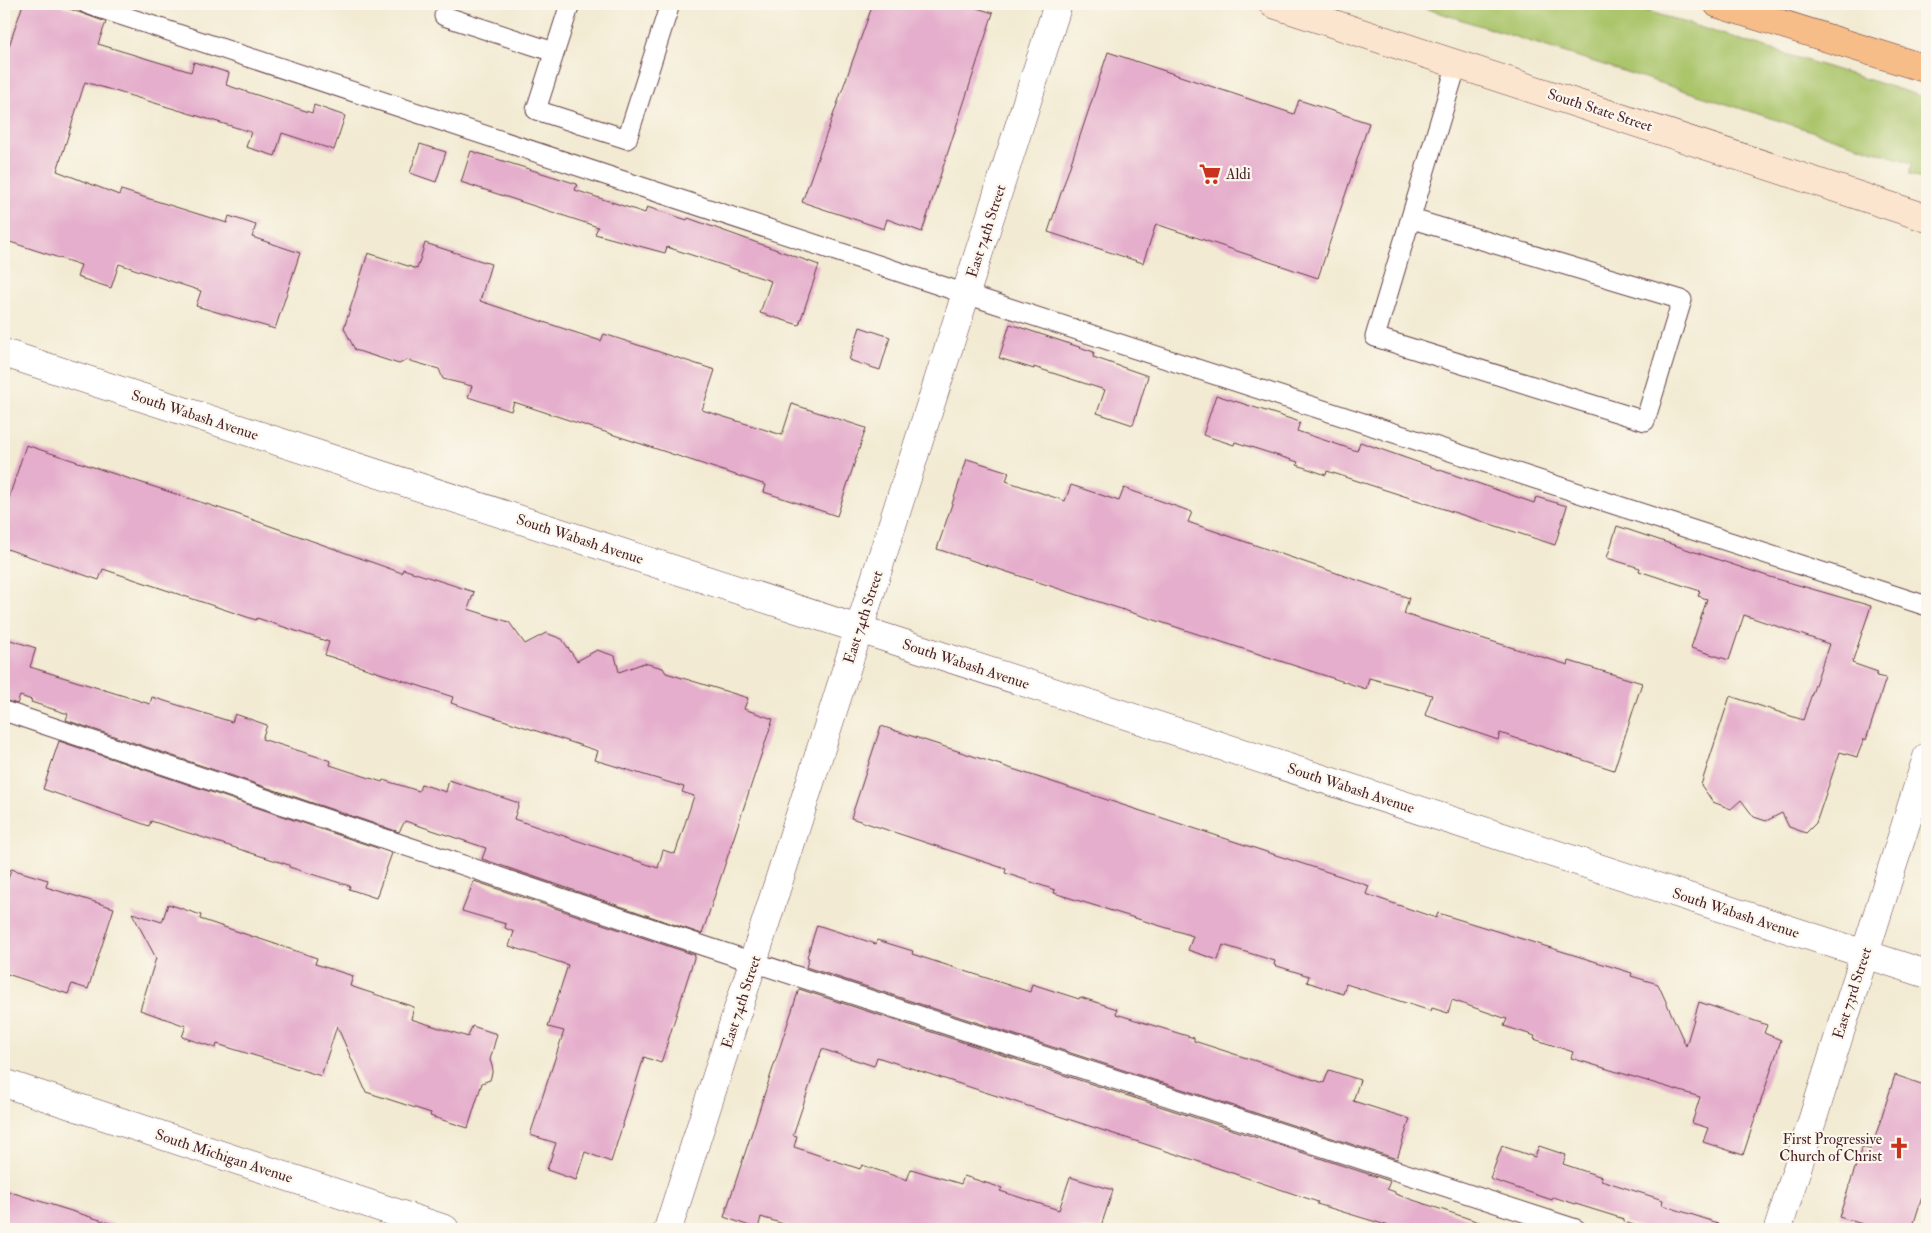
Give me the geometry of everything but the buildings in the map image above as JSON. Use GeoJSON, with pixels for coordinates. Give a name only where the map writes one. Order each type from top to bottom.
{"type":"FeatureCollection","features":[{"type":"Feature","properties":{"kind":"highway"},"geometry":{"type":"LineString","coordinates":[[1718,4],[1927,69]]}},
{"type":"Feature","properties":{"kind":"main road","name":"South State Street"},"geometry":{"type":"LineString","coordinates":[[1272,4],[1927,218]]}},
{"type":"Feature","properties":{"kind":"street","name":"East 74th Street"},"geometry":{"type":"LineString","coordinates":[[668,1229],[1058,4]]}},
{"type":"Feature","properties":{"kind":"street","name":"South Wabash Avenue"},"geometry":{"type":"LineString","coordinates":[[4,353],[1927,974]]}},
{"type":"Feature","properties":{"kind":"street","name":"East 73rd Street"},"geometry":{"type":"LineString","coordinates":[[1778,1229],[1927,757]]}},
{"type":"Feature","properties":{"kind":"street","name":"South Michigan Avenue"},"geometry":{"type":"LineString","coordinates":[[4,1083],[444,1229]]}},
{"type":"Feature","properties":{"kind":"lane"},"geometry":{"type":"LineString","coordinates":[[87,4],[966,294],[1927,606]]}},
{"type":"Feature","properties":{"kind":"lane"},"geometry":{"type":"LineString","coordinates":[[570,4],[536,110],[627,139],[670,4]]}},
{"type":"Feature","properties":{"kind":"lane"},"geometry":{"type":"LineString","coordinates":[[444,16],[554,52]]}},
{"type":"Feature","properties":{"kind":"lane"},"geometry":{"type":"LineString","coordinates":[[1412,219],[1682,300],[1645,421],[1376,337],[1457,64]]}},
{"type":"Feature","properties":{"kind":"lane"},"geometry":{"type":"LineString","coordinates":[[4,711],[753,962],[1576,1229]]}},
{"type":"Feature","properties":{"kind":"green space"},"geometry":{"type":"Polygon","coordinates":[[[1412,4],[1625,4],[1927,98],[1927,181],[1909,175],[1912,163],[1412,4]]]}},
{"type":"Feature","properties":{"kind":"place","name":"Aldi"},"geometry":{"type":"Point","coordinates":[1210,174]}},
{"type":"Feature","properties":{"kind":"place","name":"First Progressive Church of Christ"},"geometry":{"type":"Point","coordinates":[1899,1148]}}]}
